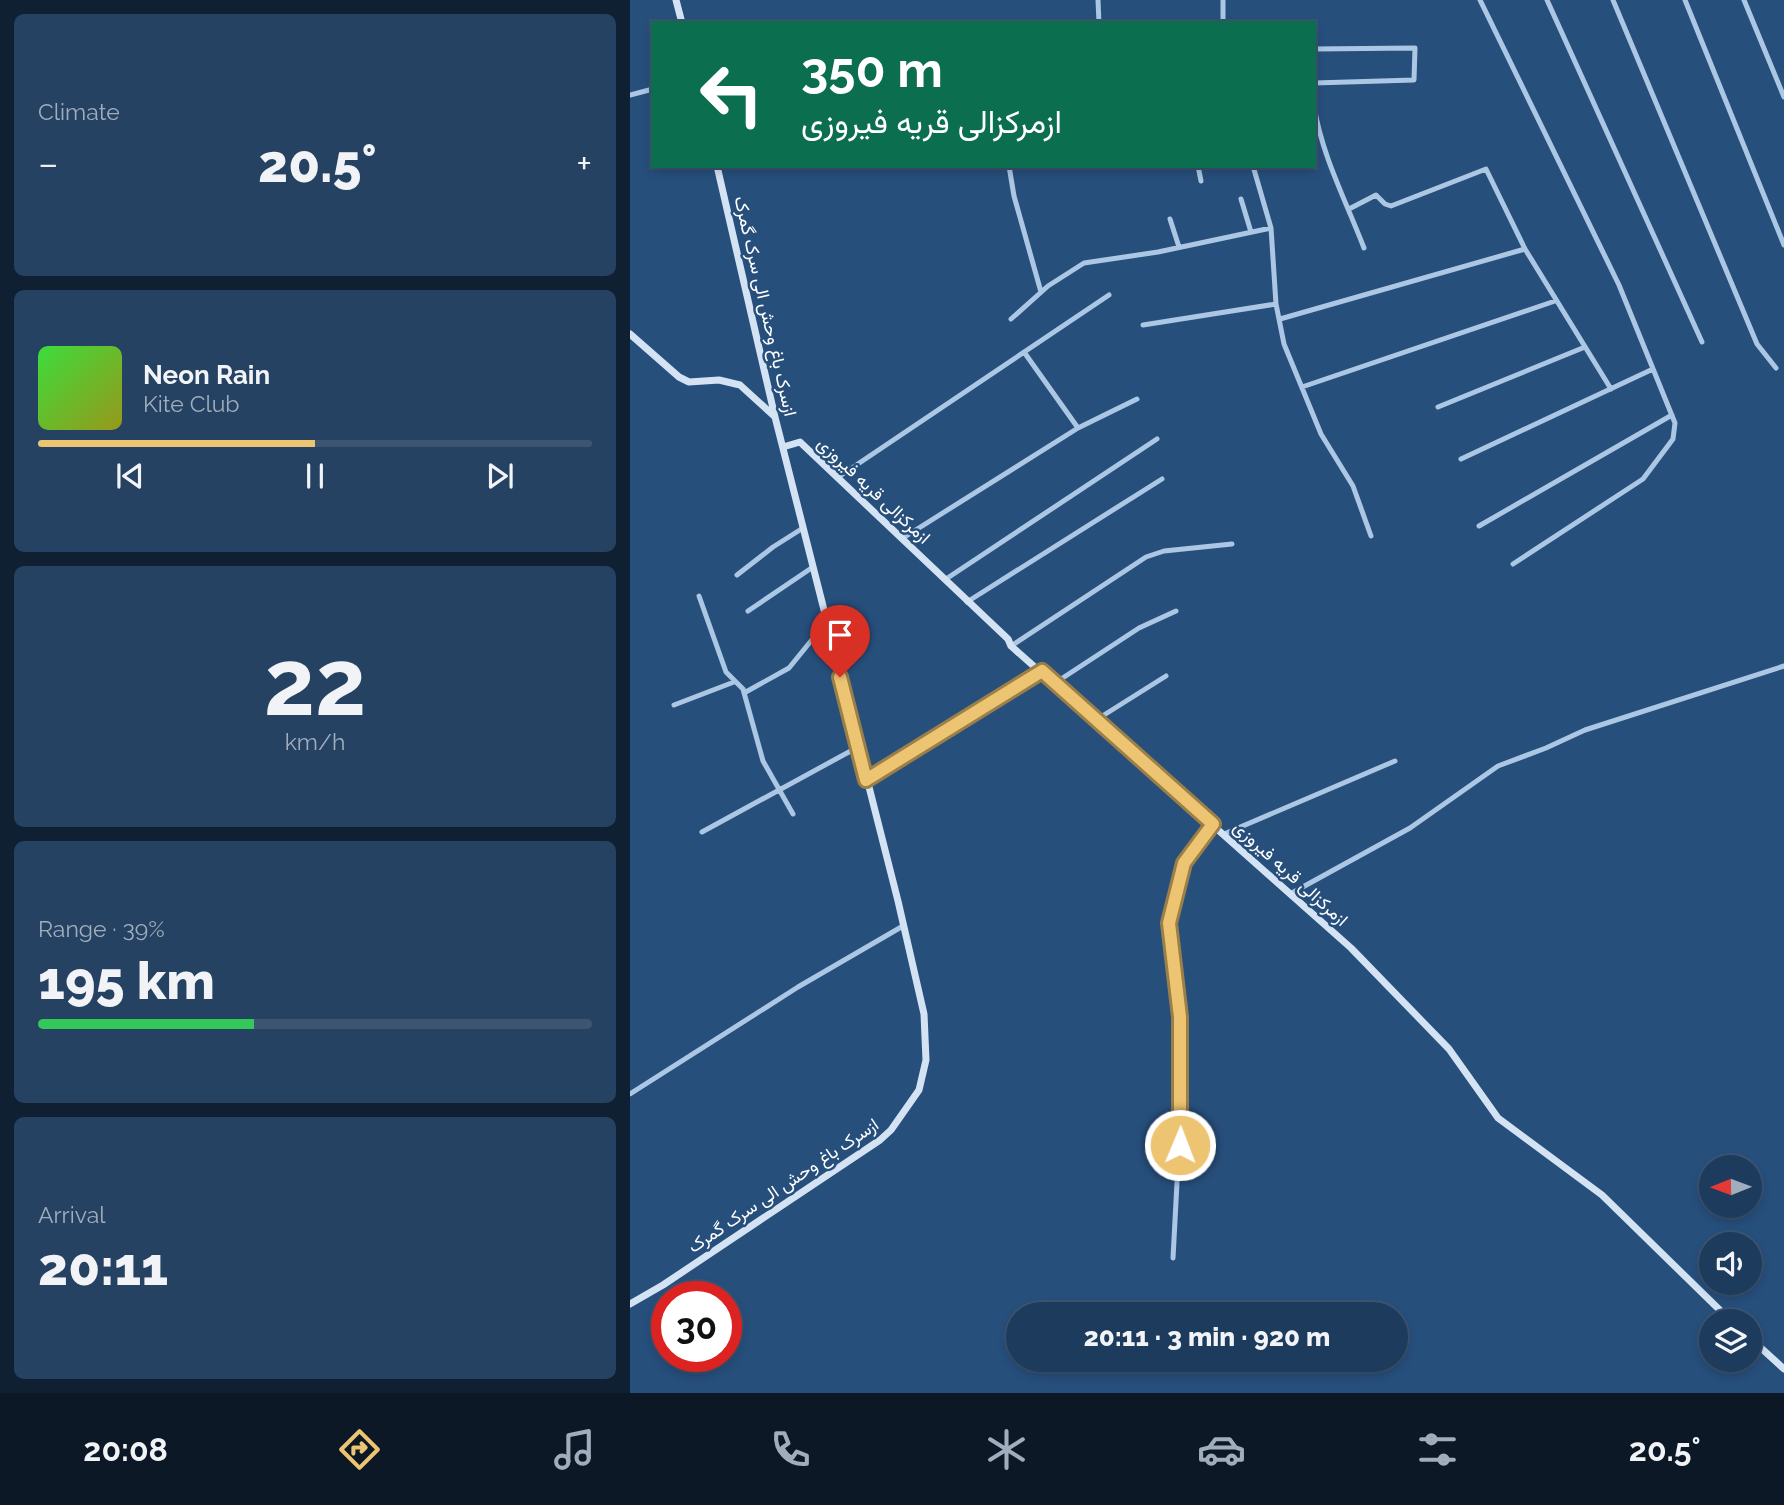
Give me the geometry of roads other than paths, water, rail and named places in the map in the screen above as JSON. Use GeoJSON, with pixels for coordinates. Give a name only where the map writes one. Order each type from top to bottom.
{"type":"FeatureCollection","features":[{"type":"Feature","properties":{"kind":"main road"},"geometry":{"type":"LineString","coordinates":[[676,0],[681,21]]}},
{"type":"Feature","properties":{"kind":"main road","name":"ازسرک باغ وحش الی سرک گمرک"},"geometry":{"type":"LineString","coordinates":[[630,1304],[663,1285],[880,1140],[906,1110],[919,1090],[925,1072],[924,1014],[775,417],[717,168]]}},
{"type":"Feature","properties":{"kind":"main road"},"geometry":{"type":"LineString","coordinates":[[630,334],[678,377],[689,382],[719,380],[740,385],[775,417]]}},
{"type":"Feature","properties":{"kind":"main road","name":"ازمرکزالی قریه فیروزی"},"geometry":{"type":"LineString","coordinates":[[783,447],[800,442],[946,579],[1008,639],[1011,646],[1351,948],[1449,1049],[1498,1118],[1602,1195],[1719,1309]]}},
{"type":"Feature","properties":{"kind":"main road"},"geometry":{"type":"LineString","coordinates":[[866,780],[1042,671]]}},
{"type":"Feature","properties":{"kind":"main road"},"geometry":{"type":"LineString","coordinates":[[1762,1349],[1784,1369]]}},
{"type":"Feature","properties":{"kind":"street"},"geometry":{"type":"LineString","coordinates":[[1098,0],[1099,21]]}},
{"type":"Feature","properties":{"kind":"street"},"geometry":{"type":"LineString","coordinates":[[1223,0],[1223,21]]}},
{"type":"Feature","properties":{"kind":"street"},"geometry":{"type":"LineString","coordinates":[[1480,0],[1619,285],[1675,424],[1672,439],[1643,479],[1513,564]]}},
{"type":"Feature","properties":{"kind":"street"},"geometry":{"type":"LineString","coordinates":[[1547,0],[1702,342]]}},
{"type":"Feature","properties":{"kind":"street"},"geometry":{"type":"LineString","coordinates":[[1613,0],[1757,344],[1776,368]]}},
{"type":"Feature","properties":{"kind":"street"},"geometry":{"type":"LineString","coordinates":[[1685,0],[1784,245]]}},
{"type":"Feature","properties":{"kind":"street"},"geometry":{"type":"LineString","coordinates":[[1744,0],[1784,97]]}},
{"type":"Feature","properties":{"kind":"street"},"geometry":{"type":"LineString","coordinates":[[1316,49],[1415,48],[1414,80],[1316,83]]}},
{"type":"Feature","properties":{"kind":"street"},"geometry":{"type":"LineString","coordinates":[[630,95],[651,90]]}},
{"type":"Feature","properties":{"kind":"street"},"geometry":{"type":"LineString","coordinates":[[1316,118],[1325,154],[1364,248]]}},
{"type":"Feature","properties":{"kind":"street"},"geometry":{"type":"LineString","coordinates":[[1009,168],[1014,196],[1041,292]]}},
{"type":"Feature","properties":{"kind":"street"},"geometry":{"type":"LineString","coordinates":[[1198,168],[1201,181]]}},
{"type":"Feature","properties":{"kind":"street"},"geometry":{"type":"LineString","coordinates":[[1254,168],[1271,228],[1276,304],[1284,344],[1321,434],[1353,486],[1371,536]]}},
{"type":"Feature","properties":{"kind":"street"},"geometry":{"type":"LineString","coordinates":[[1349,209],[1376,195],[1391,206],[1486,170],[1525,249],[1611,388]]}},
{"type":"Feature","properties":{"kind":"street"},"geometry":{"type":"LineString","coordinates":[[1241,199],[1251,232]]}},
{"type":"Feature","properties":{"kind":"street"},"geometry":{"type":"LineString","coordinates":[[1170,219],[1179,247]]}},
{"type":"Feature","properties":{"kind":"street"},"geometry":{"type":"LineString","coordinates":[[1012,319],[1041,292],[1084,264],[1271,228]]}},
{"type":"Feature","properties":{"kind":"street"},"geometry":{"type":"LineString","coordinates":[[1280,319],[1525,249]]}},
{"type":"Feature","properties":{"kind":"street"},"geometry":{"type":"LineString","coordinates":[[837,478],[1109,295]]}},
{"type":"Feature","properties":{"kind":"street"},"geometry":{"type":"LineString","coordinates":[[1303,387],[1555,301]]}},
{"type":"Feature","properties":{"kind":"street"},"geometry":{"type":"LineString","coordinates":[[1143,325],[1276,304]]}},
{"type":"Feature","properties":{"kind":"street"},"geometry":{"type":"LineString","coordinates":[[1438,407],[1585,347]]}},
{"type":"Feature","properties":{"kind":"street"},"geometry":{"type":"LineString","coordinates":[[1024,352],[1078,428]]}},
{"type":"Feature","properties":{"kind":"street"},"geometry":{"type":"LineString","coordinates":[[1461,459],[1653,369]]}},
{"type":"Feature","properties":{"kind":"street"},"geometry":{"type":"LineString","coordinates":[[903,538],[1078,428],[1137,399]]}},
{"type":"Feature","properties":{"kind":"street"},"geometry":{"type":"LineString","coordinates":[[1479,526],[1671,415]]}},
{"type":"Feature","properties":{"kind":"street"},"geometry":{"type":"LineString","coordinates":[[946,579],[1157,439]]}},
{"type":"Feature","properties":{"kind":"street"},"geometry":{"type":"LineString","coordinates":[[967,602],[1162,479]]}},
{"type":"Feature","properties":{"kind":"street"},"geometry":{"type":"LineString","coordinates":[[737,575],[803,528]]}},
{"type":"Feature","properties":{"kind":"street"},"geometry":{"type":"LineString","coordinates":[[1011,646],[1146,557],[1164,551],[1233,544]]}},
{"type":"Feature","properties":{"kind":"street"},"geometry":{"type":"LineString","coordinates":[[748,611],[813,567]]}},
{"type":"Feature","properties":{"kind":"street"},"geometry":{"type":"LineString","coordinates":[[699,596],[726,672],[741,686],[744,693],[763,761],[793,814]]}},
{"type":"Feature","properties":{"kind":"street"},"geometry":{"type":"LineString","coordinates":[[1055,683],[1139,628],[1176,611]]}},
{"type":"Feature","properties":{"kind":"street"},"geometry":{"type":"LineString","coordinates":[[744,693],[789,668],[815,636],[829,630]]}},
{"type":"Feature","properties":{"kind":"street"},"geometry":{"type":"LineString","coordinates":[[1290,894],[1410,828],[1498,766],[1585,730],[1784,666]]}},
{"type":"Feature","properties":{"kind":"street"},"geometry":{"type":"LineString","coordinates":[[1096,719],[1166,676]]}},
{"type":"Feature","properties":{"kind":"street"},"geometry":{"type":"LineString","coordinates":[[674,705],[734,682]]}},
{"type":"Feature","properties":{"kind":"street"},"geometry":{"type":"LineString","coordinates":[[702,831],[858,747]]}},
{"type":"Feature","properties":{"kind":"street"},"geometry":{"type":"LineString","coordinates":[[1224,834],[1395,761]]}},
{"type":"Feature","properties":{"kind":"street"},"geometry":{"type":"LineString","coordinates":[[1173,1258],[1180,1145],[1180,1029],[1169,923],[1184,863],[1213,824]]}},
{"type":"Feature","properties":{"kind":"street"},"geometry":{"type":"LineString","coordinates":[[630,1094],[798,987],[902,926]]}}]}
